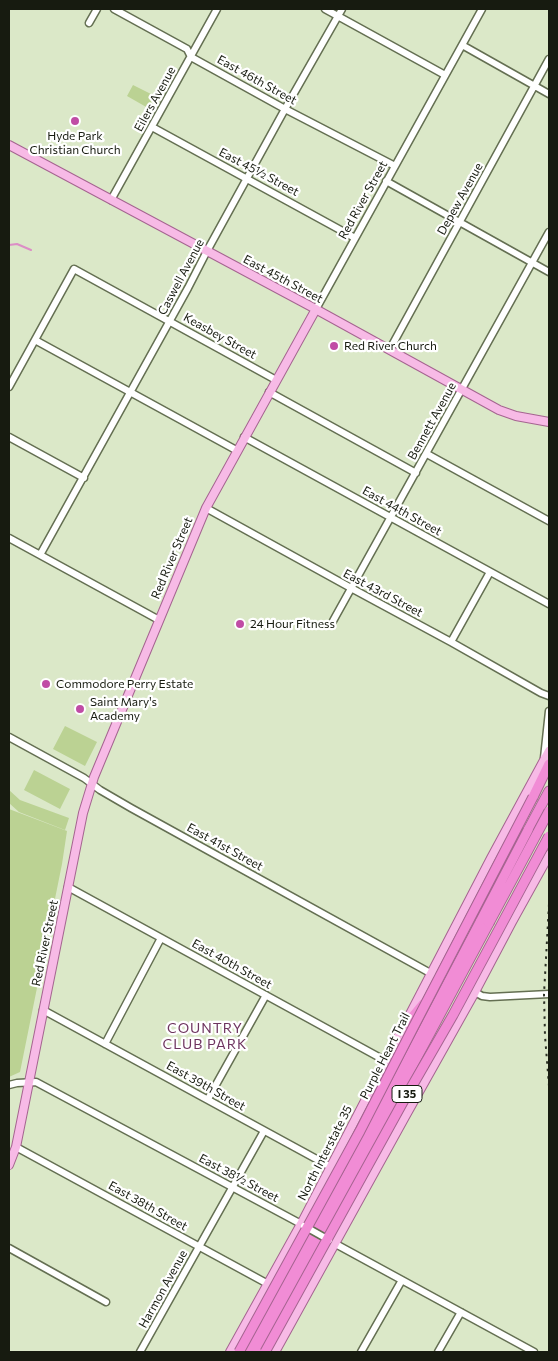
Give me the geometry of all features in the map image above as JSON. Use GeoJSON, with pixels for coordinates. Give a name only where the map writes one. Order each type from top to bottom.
{"type":"FeatureCollection","features":[{"type":"Feature","properties":{"kind":"highway","name":"Purple Heart Trail"},"geometry":{"type":"LineString","coordinates":[[239,1352],[360,1131],[533,797],[547,765]]}},
{"type":"Feature","properties":{"kind":"highway","name":"Purple Heart Trail"},"geometry":{"type":"LineString","coordinates":[[255,1352],[355,1174],[485,922],[549,791]]}},
{"type":"Feature","properties":{"kind":"highway","name":"Purple Heart Trail"},"geometry":{"type":"LineString","coordinates":[[248,1352],[346,1175],[451,979],[471,937],[485,922],[549,811]]}},
{"type":"Feature","properties":{"kind":"highway","name":"I 35"},"geometry":{"type":"LineString","coordinates":[[264,1352],[453,1015],[549,836]]}},
{"type":"Feature","properties":{"kind":"highway"},"geometry":{"type":"LineString","coordinates":[[404,1027],[446,975],[471,937]]}},
{"type":"Feature","properties":{"kind":"main road","name":"East 45th Street"},"geometry":{"type":"LineString","coordinates":[[9,145],[390,349],[498,410],[516,416],[549,422]]}},
{"type":"Feature","properties":{"kind":"main road","name":"Red River Street"},"geometry":{"type":"LineString","coordinates":[[9,1165],[16,1146],[82,813],[91,784],[206,508],[236,450],[316,309]]}},
{"type":"Feature","properties":{"kind":"main road","name":"North Interstate 35"},"geometry":{"type":"LineString","coordinates":[[230,1352],[303,1225],[331,1167],[487,866],[547,765],[549,751]]}},
{"type":"Feature","properties":{"kind":"main road"},"geometry":{"type":"LineString","coordinates":[[499,844],[500,855],[503,860],[526,872],[534,872],[543,867]]}},
{"type":"Feature","properties":{"kind":"main road"},"geometry":{"type":"LineString","coordinates":[[275,1352],[332,1242],[476,992],[549,855]]}},
{"type":"Feature","properties":{"kind":"main road"},"geometry":{"type":"LineString","coordinates":[[470,900],[486,889],[512,903],[514,910],[512,922]]}},
{"type":"Feature","properties":{"kind":"street"},"geometry":{"type":"LineString","coordinates":[[89,23],[97,9]]}},
{"type":"Feature","properties":{"kind":"street","name":"East 46th Street"},"geometry":{"type":"LineString","coordinates":[[114,9],[187,49],[191,57],[285,109],[395,166]]}},
{"type":"Feature","properties":{"kind":"street","name":"Eilers Avenue"},"geometry":{"type":"LineString","coordinates":[[111,200],[217,9]]}},
{"type":"Feature","properties":{"kind":"street"},"geometry":{"type":"LineString","coordinates":[[325,9],[445,74]]}},
{"type":"Feature","properties":{"kind":"street","name":"Caswell Avenue"},"geometry":{"type":"LineString","coordinates":[[40,555],[170,322],[246,179],[342,9]]}},
{"type":"Feature","properties":{"kind":"street","name":"Red River Street"},"geometry":{"type":"LineString","coordinates":[[316,309],[482,9]]}},
{"type":"Feature","properties":{"kind":"street"},"geometry":{"type":"LineString","coordinates":[[462,45],[549,94]]}},
{"type":"Feature","properties":{"kind":"street","name":"Depew Avenue"},"geometry":{"type":"LineString","coordinates":[[390,349],[549,59]]}},
{"type":"Feature","properties":{"kind":"street","name":"East 45½ Street"},"geometry":{"type":"LineString","coordinates":[[152,127],[355,238]]}},
{"type":"Feature","properties":{"kind":"street"},"geometry":{"type":"LineString","coordinates":[[386,182],[549,272]]}},
{"type":"Feature","properties":{"kind":"street","name":"Bennett Avenue"},"geometry":{"type":"LineString","coordinates":[[333,621],[549,232]]}},
{"type":"Feature","properties":{"kind":"street","name":"Keasbey Street"},"geometry":{"type":"LineString","coordinates":[[35,340],[74,269],[276,380]]}},
{"type":"Feature","properties":{"kind":"street"},"geometry":{"type":"LineString","coordinates":[[9,387],[35,340],[236,450]]}},
{"type":"Feature","properties":{"kind":"street"},"geometry":{"type":"LineString","coordinates":[[269,392],[416,473]]}},
{"type":"Feature","properties":{"kind":"street"},"geometry":{"type":"LineString","coordinates":[[9,436],[84,478]]}},
{"type":"Feature","properties":{"kind":"street","name":"East 44th Street"},"geometry":{"type":"LineString","coordinates":[[244,437],[549,604]]}},
{"type":"Feature","properties":{"kind":"street"},"geometry":{"type":"LineString","coordinates":[[427,454],[549,521]]}},
{"type":"Feature","properties":{"kind":"street","name":"East 43rd Street"},"geometry":{"type":"LineString","coordinates":[[206,508],[549,696]]}},
{"type":"Feature","properties":{"kind":"street"},"geometry":{"type":"LineString","coordinates":[[9,538],[159,620]]}},
{"type":"Feature","properties":{"kind":"street"},"geometry":{"type":"LineString","coordinates":[[451,642],[490,572]]}},
{"type":"Feature","properties":{"kind":"street"},"geometry":{"type":"LineString","coordinates":[[547,765],[549,711]]}},
{"type":"Feature","properties":{"kind":"street","name":"East 41st Street"},"geometry":{"type":"LineString","coordinates":[[9,737],[84,778],[131,808],[432,974]]}},
{"type":"Feature","properties":{"kind":"street"},"geometry":{"type":"LineString","coordinates":[[482,876],[519,896],[528,894],[525,886],[487,866]]}},
{"type":"Feature","properties":{"kind":"street","name":"East 40th Street"},"geometry":{"type":"LineString","coordinates":[[68,887],[386,1061]]}},
{"type":"Feature","properties":{"kind":"street"},"geometry":{"type":"LineString","coordinates":[[106,1044],[161,938]]}},
{"type":"Feature","properties":{"kind":"street"},"geometry":{"type":"LineString","coordinates":[[476,992],[482,996],[490,997],[549,994]]}},
{"type":"Feature","properties":{"kind":"street"},"geometry":{"type":"LineString","coordinates":[[208,1099],[266,995]]}},
{"type":"Feature","properties":{"kind":"street","name":"East 39th Street"},"geometry":{"type":"LineString","coordinates":[[43,1010],[331,1167]]}},
{"type":"Feature","properties":{"kind":"street"},"geometry":{"type":"LineString","coordinates":[[9,1086],[18,1082],[28,1082]]}},
{"type":"Feature","properties":{"kind":"street","name":"East 38½ Street"},"geometry":{"type":"LineString","coordinates":[[28,1082],[36,1082],[303,1225],[534,1352]]}},
{"type":"Feature","properties":{"kind":"street","name":"Harmon Avenue"},"geometry":{"type":"LineString","coordinates":[[140,1352],[264,1131]]}},
{"type":"Feature","properties":{"kind":"street","name":"East 38th Street"},"geometry":{"type":"LineString","coordinates":[[16,1146],[268,1284]]}},
{"type":"Feature","properties":{"kind":"street"},"geometry":{"type":"LineString","coordinates":[[9,1248],[106,1302]]}},
{"type":"Feature","properties":{"kind":"street"},"geometry":{"type":"LineString","coordinates":[[361,1352],[402,1280]]}},
{"type":"Feature","properties":{"kind":"street"},"geometry":{"type":"LineString","coordinates":[[438,1352],[461,1312]]}},
{"type":"Feature","properties":{"kind":"street"},"geometry":{"type":"LineString","coordinates":[[515,1351],[519,1344]]}},
{"type":"Feature","properties":{"kind":"green space"},"geometry":{"type":"Polygon","coordinates":[[[133,85],[155,96],[148,108],[127,96],[133,85]]]}},
{"type":"Feature","properties":{"kind":"green space"},"geometry":{"type":"Polygon","coordinates":[[[65,726],[97,742],[85,766],[53,749],[65,726]]]}},
{"type":"Feature","properties":{"kind":"green space"},"geometry":{"type":"Polygon","coordinates":[[[34,770],[70,789],[60,809],[24,790],[34,770]]]}},
{"type":"Feature","properties":{"kind":"green space"},"geometry":{"type":"Polygon","coordinates":[[[9,790],[20,800],[69,818],[65,830],[19,812],[9,803],[9,790]]]}},
{"type":"Feature","properties":{"kind":"green space"},"geometry":{"type":"Polygon","coordinates":[[[9,809],[67,831],[20,1072],[9,1077],[9,809]]]}},
{"type":"Feature","properties":{"kind":"waterway"},"geometry":{"type":"LineString","coordinates":[[9,245],[17,244],[31,250]]}},
{"type":"Feature","properties":{"kind":"railway"},"geometry":{"type":"LineString","coordinates":[[549,904],[544,994],[549,1086]]}},
{"type":"Feature","properties":{"kind":"place","name":"Hyde Park Christian Church"},"geometry":{"type":"Point","coordinates":[75,121]}},
{"type":"Feature","properties":{"kind":"place","name":"Red River Church"},"geometry":{"type":"Point","coordinates":[334,346]}},
{"type":"Feature","properties":{"kind":"place","name":"24 Hour Fitness"},"geometry":{"type":"Point","coordinates":[240,624]}},
{"type":"Feature","properties":{"kind":"place","name":"Commodore Perry Estate"},"geometry":{"type":"Point","coordinates":[46,684]}},
{"type":"Feature","properties":{"kind":"place","name":"Saint Mary's Academy"},"geometry":{"type":"Point","coordinates":[80,709]}},
{"type":"Feature","properties":{"kind":"district","name":"COUNTRY CLUB PARK"},"geometry":{"type":"Point","coordinates":[205,1036]}}]}
